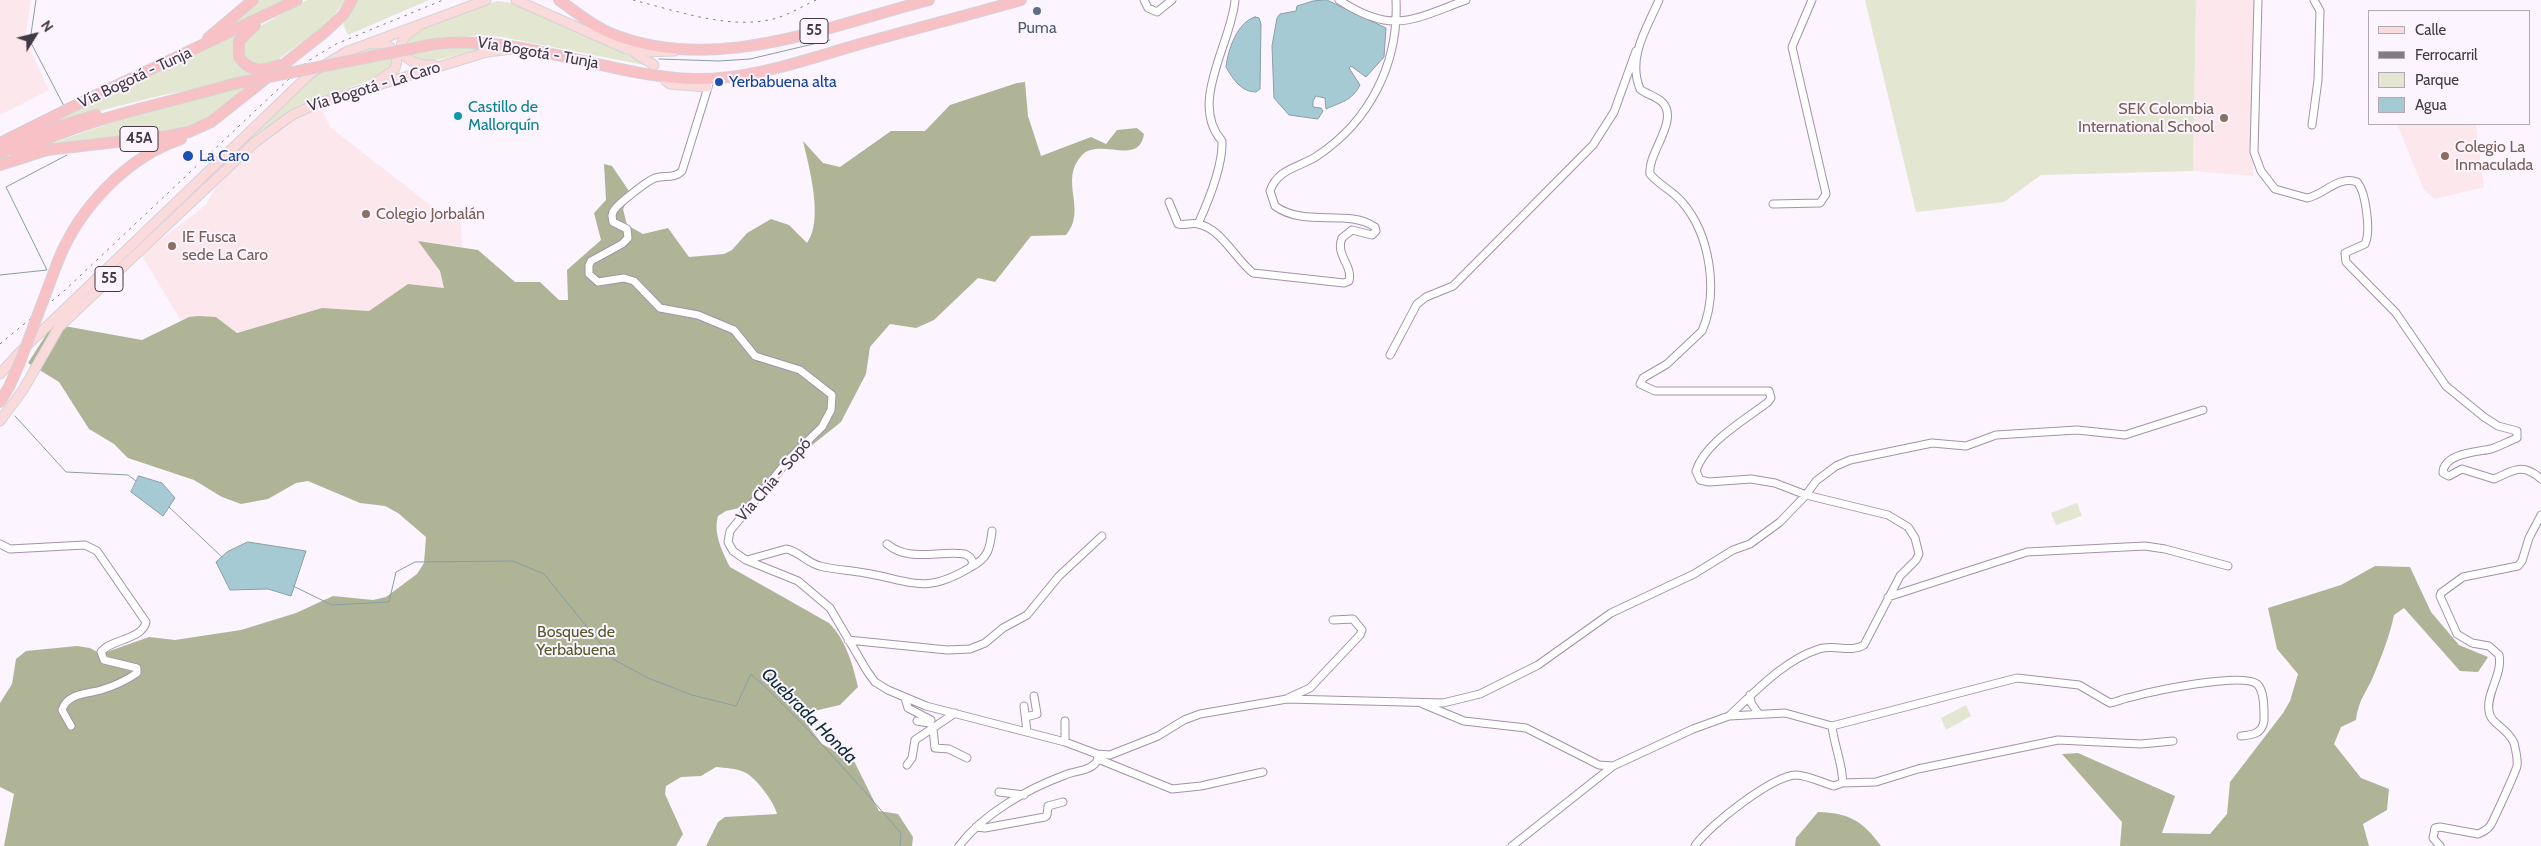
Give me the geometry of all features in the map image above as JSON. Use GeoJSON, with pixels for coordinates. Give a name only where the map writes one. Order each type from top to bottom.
{"type":"FeatureCollection","features":[{"type":"Feature","properties":{"kind":"highway"},"geometry":{"type":"LineString","coordinates":[[163,64],[214,34],[253,0]]}},
{"type":"Feature","properties":{"kind":"highway","name":"Vía Bogotá - Tunja"},"geometry":{"type":"LineString","coordinates":[[0,144],[297,0]]}},
{"type":"Feature","properties":{"kind":"highway","name":"45A"},"geometry":{"type":"LineString","coordinates":[[0,163],[38,152],[189,132],[211,122],[337,22],[352,0]]}},
{"type":"Feature","properties":{"kind":"highway","name":"Vía Bogotá - Tunja"},"geometry":{"type":"LineString","coordinates":[[559,0],[581,17],[608,32],[637,42],[667,48],[698,50],[724,49],[761,43],[929,0]]}},
{"type":"Feature","properties":{"kind":"highway","name":"Vía Bogotá - Tunja"},"geometry":{"type":"LineString","coordinates":[[0,163],[33,145],[67,132],[233,84],[435,44],[470,41],[522,48],[652,75],[709,83],[790,64],[1021,0]]}},
{"type":"Feature","properties":{"kind":"highway"},"geometry":{"type":"LineString","coordinates":[[270,14],[242,36],[239,41],[238,52],[244,64],[256,70],[283,63]]}},
{"type":"Feature","properties":{"kind":"highway","name":"55"},"geometry":{"type":"LineString","coordinates":[[0,153],[68,123],[166,97],[233,84]]}},
{"type":"Feature","properties":{"kind":"highway"},"geometry":{"type":"LineString","coordinates":[[0,402],[20,362],[58,261],[76,225],[128,168],[144,155],[187,136],[211,122]]}},
{"type":"Feature","properties":{"kind":"main road","name":"Vía Bogotá - La Caro"},"geometry":{"type":"LineString","coordinates":[[0,374],[19,353],[311,73],[334,58],[359,47],[486,0]]}},
{"type":"Feature","properties":{"kind":"main road","name":"55"},"geometry":{"type":"LineString","coordinates":[[516,0],[618,46],[650,52],[698,50]]}},
{"type":"Feature","properties":{"kind":"main road"},"geometry":{"type":"LineString","coordinates":[[452,63],[418,65],[405,57],[402,47],[410,32],[454,12]]}},
{"type":"Feature","properties":{"kind":"main road"},"geometry":{"type":"LineString","coordinates":[[359,47],[376,43],[388,45],[393,48],[397,59],[397,65],[390,74],[364,89]]}},
{"type":"Feature","properties":{"kind":"main road"},"geometry":{"type":"LineString","coordinates":[[618,46],[642,57],[654,66]]}},
{"type":"Feature","properties":{"kind":"main road","name":"Vía Bogotá - La Caro"},"geometry":{"type":"LineString","coordinates":[[0,422],[23,390],[42,352],[59,327],[241,156],[292,114],[316,104],[488,52],[522,48]]}},
{"type":"Feature","properties":{"kind":"main road"},"geometry":{"type":"LineString","coordinates":[[666,81],[670,84],[709,83]]}},
{"type":"Feature","properties":{"kind":"street"},"geometry":{"type":"LineString","coordinates":[[1144,0],[1148,8],[1157,12],[1172,0]]}},
{"type":"Feature","properties":{"kind":"street"},"geometry":{"type":"LineString","coordinates":[[1198,224],[1208,201],[1221,154],[1222,142],[1213,130],[1211,122],[1212,84],[1215,65],[1232,22],[1235,0]]}},
{"type":"Feature","properties":{"kind":"street"},"geometry":{"type":"LineString","coordinates":[[1339,0],[1363,15],[1394,23],[1415,19],[1466,0]]}},
{"type":"Feature","properties":{"kind":"street"},"geometry":{"type":"LineString","coordinates":[[1169,202],[1178,224],[1198,224],[1223,239],[1253,273],[1344,283],[1349,281],[1348,267],[1340,251],[1342,238],[1352,230],[1372,235],[1376,231],[1375,227],[1360,221],[1298,216],[1275,206],[1270,191],[1279,175],[1313,158],[1332,144],[1370,104],[1390,59],[1396,0]]}},
{"type":"Feature","properties":{"kind":"street"},"geometry":{"type":"LineString","coordinates":[[1390,355],[1417,304],[1426,297],[1453,286],[1593,145],[1614,112],[1638,44],[1660,0]]}},
{"type":"Feature","properties":{"kind":"street"},"geometry":{"type":"LineString","coordinates":[[1773,204],[1820,203],[1826,194],[1792,47],[1812,0]]}},
{"type":"Feature","properties":{"kind":"street"},"geometry":{"type":"LineString","coordinates":[[2258,0],[2253,145],[2261,171],[2275,189],[2298,197],[2310,197],[2341,182],[2349,180],[2357,182],[2363,194],[2368,232],[2365,244],[2345,253],[2346,262],[2396,313],[2446,386],[2498,426],[2517,431],[2517,438],[2494,448],[2455,457],[2444,466],[2443,473],[2449,476],[2462,469],[2494,479],[2515,468],[2529,472],[2541,479]]}},
{"type":"Feature","properties":{"kind":"street"},"geometry":{"type":"LineString","coordinates":[[2312,125],[2318,80],[2320,11],[2314,0]]}},
{"type":"Feature","properties":{"kind":"street"},"geometry":{"type":"LineString","coordinates":[[1638,44],[1637,74],[1640,89],[1663,102],[1668,113],[1662,136],[1650,163],[1650,174],[1682,202],[1695,221],[1707,252],[1710,280],[1705,324],[1702,331],[1667,364],[1643,378],[1640,384],[1655,391],[1769,391],[1771,398],[1768,402],[1716,443],[1698,466],[1697,476],[1700,480],[1709,482],[1752,479],[1775,483],[1806,495],[1888,515],[1908,527],[1917,543],[1919,554],[1916,560],[1900,576],[1864,645],[1858,648],[1831,646],[1814,650],[1750,695],[1729,716]]}},
{"type":"Feature","properties":{"kind":"street","name":"Vía Chía - Sopó"},"geometry":{"type":"LineString","coordinates":[[709,83],[682,170],[676,175],[655,178],[648,182],[615,209],[612,222],[627,229],[628,238],[622,244],[592,260],[588,270],[591,277],[598,282],[624,278],[634,281],[660,308],[698,315],[734,330],[754,356],[800,370],[832,395],[831,410],[822,427],[790,458],[730,531],[728,542],[734,551],[746,560],[786,575],[807,588],[830,608],[875,682],[905,698],[1064,742],[1172,789],[1201,786],[1263,772]]}},
{"type":"Feature","properties":{"kind":"street"},"geometry":{"type":"LineString","coordinates":[[960,846],[976,827],[1024,795],[1065,774],[1092,768],[1098,757],[1110,755],[1158,736],[1184,720],[1200,714],[1288,698],[1419,703],[1443,702],[1460,699],[1508,681],[1538,665],[1610,614],[1694,574],[1733,550],[1750,544],[1780,522],[1806,495],[1816,481],[1836,466],[1850,460],[1932,443],[1966,446],[1996,435],[2077,430],[2125,435],[2203,410]]}},
{"type":"Feature","properties":{"kind":"street"},"geometry":{"type":"LineString","coordinates":[[2440,846],[2433,838],[2435,828],[2440,827],[2478,834],[2484,832],[2492,824],[2516,768],[2517,757],[2508,731],[2493,720],[2489,713],[2489,704],[2499,664],[2499,655],[2489,646],[2472,643],[2457,634],[2440,600],[2440,596],[2441,593],[2463,577],[2518,566],[2522,561],[2528,538],[2541,515]]}},
{"type":"Feature","properties":{"kind":"street"},"geometry":{"type":"LineString","coordinates":[[746,560],[786,549],[792,550],[819,566],[867,573],[915,585],[932,583],[971,567],[984,559],[988,552],[992,531]]}},
{"type":"Feature","properties":{"kind":"street"},"geometry":{"type":"LineString","coordinates":[[848,640],[947,650],[970,649],[985,643],[1003,628],[1027,615],[1059,576],[1102,536]]}},
{"type":"Feature","properties":{"kind":"street"},"geometry":{"type":"LineString","coordinates":[[0,544],[10,548],[85,545],[98,552],[146,622],[143,629],[106,646],[101,652],[104,660],[137,668],[137,673],[102,689],[79,694],[71,698],[62,710],[71,726]]}},
{"type":"Feature","properties":{"kind":"street"},"geometry":{"type":"LineString","coordinates":[[887,544],[897,552],[908,554],[965,554],[970,556],[973,562],[971,567]]}},
{"type":"Feature","properties":{"kind":"street"},"geometry":{"type":"LineString","coordinates":[[1888,597],[2027,552],[2145,546],[2165,549],[2228,566]]}},
{"type":"Feature","properties":{"kind":"street"},"geometry":{"type":"LineString","coordinates":[[1288,698],[1310,688],[1360,635],[1362,630],[1353,619],[1332,620]]}},
{"type":"Feature","properties":{"kind":"street"},"geometry":{"type":"LineString","coordinates":[[1512,846],[1613,766],[1693,729],[1729,716],[1785,713],[1832,726],[2017,678],[2079,685],[2110,703],[2140,695],[2223,680],[2248,680],[2258,684],[2261,690],[2264,726],[2255,734],[2241,736]]}},
{"type":"Feature","properties":{"kind":"street"},"geometry":{"type":"LineString","coordinates":[[1750,695],[1751,703],[1758,713]]}},
{"type":"Feature","properties":{"kind":"street"},"geometry":{"type":"LineString","coordinates":[[1026,717],[1037,714],[1034,696]]}},
{"type":"Feature","properties":{"kind":"street"},"geometry":{"type":"LineString","coordinates":[[905,698],[908,708],[931,720],[929,723],[917,721]]}},
{"type":"Feature","properties":{"kind":"street"},"geometry":{"type":"LineString","coordinates":[[1419,703],[1464,721],[1526,728],[1599,764],[1613,766]]}},
{"type":"Feature","properties":{"kind":"street"},"geometry":{"type":"LineString","coordinates":[[1024,706],[1027,732]]}},
{"type":"Feature","properties":{"kind":"street"},"geometry":{"type":"LineString","coordinates":[[907,765],[912,758],[915,740],[955,713]]}},
{"type":"Feature","properties":{"kind":"street"},"geometry":{"type":"LineString","coordinates":[[1064,742],[1065,721]]}},
{"type":"Feature","properties":{"kind":"street"},"geometry":{"type":"LineString","coordinates":[[1832,726],[1835,751],[1843,774],[1842,783]]}},
{"type":"Feature","properties":{"kind":"street"},"geometry":{"type":"LineString","coordinates":[[933,729],[935,748],[949,749],[967,758]]}},
{"type":"Feature","properties":{"kind":"street"},"geometry":{"type":"LineString","coordinates":[[1695,846],[1708,832],[1763,788],[1781,779],[1799,775],[1834,786],[1842,783],[1876,782],[1918,769],[2058,740],[2140,744],[2173,741]]}},
{"type":"Feature","properties":{"kind":"street"},"geometry":{"type":"LineString","coordinates":[[1000,792],[1024,795]]}},
{"type":"Feature","properties":{"kind":"street"},"geometry":{"type":"LineString","coordinates":[[976,827],[985,828],[1045,817],[1048,806],[1063,802]]}},
{"type":"Feature","properties":{"kind":"shaded area"},"geometry":{"type":"Polygon","coordinates":[[[0,0],[31,0],[25,39],[49,90],[0,115],[0,0]]]}},
{"type":"Feature","properties":{"kind":"shaded area","name":"SEK Colombia International School"},"geometry":{"type":"Polygon","coordinates":[[[2196,0],[2254,0],[2253,176],[2193,171],[2196,0]]]}},
{"type":"Feature","properties":{"kind":"shaded area"},"geometry":{"type":"Polygon","coordinates":[[[322,110],[330,127],[430,205],[461,222],[462,247],[418,241],[440,271],[444,288],[408,284],[369,311],[322,308],[237,333],[216,317],[189,317],[181,321],[141,254],[206,205],[218,183],[272,133],[309,111],[322,110]]]}},
{"type":"Feature","properties":{"kind":"shaded area","name":"Colegio La Inmaculada"},"geometry":{"type":"Polygon","coordinates":[[[2397,125],[2476,125],[2484,187],[2435,199],[2424,190],[2397,125]]]}},
{"type":"Feature","properties":{"kind":"green space"},"geometry":{"type":"Polygon","coordinates":[[[258,0],[292,0],[219,37],[258,0]]]}},
{"type":"Feature","properties":{"kind":"green space"},"geometry":{"type":"Polygon","coordinates":[[[307,0],[346,0],[327,24],[269,66],[263,68],[244,59],[241,45],[248,33],[307,0]]]}},
{"type":"Feature","properties":{"kind":"green space"},"geometry":{"type":"Polygon","coordinates":[[[356,0],[429,0],[348,35],[343,24],[353,10],[356,0]]]}},
{"type":"Feature","properties":{"kind":"green space"},"geometry":{"type":"Polygon","coordinates":[[[1865,0],[2196,0],[2193,171],[2041,175],[2004,202],[1916,212],[1865,0]]]}},
{"type":"Feature","properties":{"kind":"green space"},"geometry":{"type":"Polygon","coordinates":[[[497,1],[521,4],[642,59],[654,67],[502,37],[478,35],[405,45],[411,35],[429,24],[497,1]]]}},
{"type":"Feature","properties":{"kind":"green space"},"geometry":{"type":"Polygon","coordinates":[[[246,29],[233,44],[239,64],[248,71],[268,71],[206,120],[191,127],[47,145],[226,83],[163,95],[87,114],[9,144],[246,29]]]}},
{"type":"Feature","properties":{"kind":"green space"},"geometry":{"type":"Polygon","coordinates":[[[375,46],[391,50],[394,65],[382,76],[298,106],[234,151],[315,74],[352,53],[375,46]]]}},
{"type":"Feature","properties":{"kind":"green space"},"geometry":{"type":"Polygon","coordinates":[[[461,46],[490,47],[425,63],[407,54],[461,46]]]}},
{"type":"Feature","properties":{"kind":"green space","name":"Bosques de Yerbabuena"},"geometry":{"type":"Polygon","coordinates":[[[1025,82],[1028,116],[1041,156],[1091,137],[1106,144],[1117,130],[1137,128],[1144,134],[1141,144],[1135,149],[1090,150],[1082,155],[1075,165],[1072,175],[1074,215],[1072,225],[1066,235],[1031,236],[995,282],[978,278],[934,320],[916,328],[890,324],[870,347],[866,374],[841,422],[772,477],[752,505],[726,511],[718,516],[717,522],[719,542],[730,567],[829,623],[840,637],[851,662],[858,687],[840,705],[814,711],[809,727],[822,744],[854,761],[879,811],[898,814],[913,837],[912,846],[706,846],[718,822],[725,817],[777,814],[773,803],[754,779],[738,770],[716,767],[701,776],[681,777],[666,786],[665,794],[683,834],[676,846],[4,846],[14,794],[0,787],[0,703],[12,684],[16,659],[26,651],[77,646],[90,648],[101,654],[149,637],[175,640],[241,630],[296,613],[333,596],[373,600],[386,597],[417,574],[424,563],[426,537],[398,513],[385,506],[360,503],[308,481],[296,483],[268,499],[241,504],[222,497],[194,480],[128,458],[114,444],[89,429],[59,382],[28,363],[53,324],[142,340],[189,317],[216,317],[237,333],[322,308],[369,311],[408,284],[444,288],[440,271],[418,241],[478,250],[515,282],[540,282],[559,300],[568,300],[567,270],[601,240],[594,213],[606,200],[604,164],[612,166],[631,194],[623,209],[627,225],[643,234],[668,228],[689,257],[724,254],[732,250],[747,233],[771,219],[789,225],[807,243],[812,233],[815,207],[814,193],[803,141],[823,163],[840,167],[891,131],[925,131],[950,105],[1025,82]]]}},
{"type":"Feature","properties":{"kind":"green space"},"geometry":{"type":"Polygon","coordinates":[[[2077,503],[2082,516],[2056,525],[2051,513],[2077,503]]]}},
{"type":"Feature","properties":{"kind":"green space"},"geometry":{"type":"Polygon","coordinates":[[[2375,566],[2410,567],[2431,612],[2459,645],[2488,657],[2478,672],[2460,671],[2404,608],[2394,615],[2385,646],[2361,702],[2356,720],[2341,727],[2334,744],[2361,778],[2389,789],[2387,810],[2363,824],[2369,846],[2120,846],[2122,822],[2062,754],[2078,753],[2175,796],[2162,833],[2210,834],[2227,814],[2230,782],[2283,713],[2290,701],[2298,674],[2277,649],[2268,608],[2341,585],[2375,566]]]}},
{"type":"Feature","properties":{"kind":"green space"},"geometry":{"type":"Polygon","coordinates":[[[1966,705],[1971,716],[1946,730],[1941,718],[1966,705]]]}},
{"type":"Feature","properties":{"kind":"green space"},"geometry":{"type":"Polygon","coordinates":[[[1818,812],[1838,814],[1854,820],[1868,830],[1881,846],[1795,846],[1796,838],[1818,812]]]}},
{"type":"Feature","properties":{"kind":"water"},"geometry":{"type":"Polygon","coordinates":[[[1327,0],[1386,28],[1384,57],[1366,77],[1351,66],[1349,68],[1360,85],[1353,95],[1346,100],[1326,109],[1325,98],[1316,96],[1313,101],[1313,107],[1321,108],[1323,111],[1318,119],[1289,115],[1274,98],[1272,46],[1277,18],[1280,14],[1296,11],[1297,6],[1313,1],[1327,0]]]}},
{"type":"Feature","properties":{"kind":"water"},"geometry":{"type":"Polygon","coordinates":[[[1255,17],[1259,18],[1261,24],[1260,89],[1256,92],[1242,87],[1226,67],[1231,45],[1238,31],[1255,17]]]}},
{"type":"Feature","properties":{"kind":"water"},"geometry":{"type":"Polygon","coordinates":[[[139,476],[162,483],[175,498],[163,516],[131,492],[139,476]]]}},
{"type":"Feature","properties":{"kind":"water"},"geometry":{"type":"Polygon","coordinates":[[[248,542],[306,551],[291,596],[268,589],[230,590],[216,562],[227,552],[248,542]]]}},
{"type":"Feature","properties":{"kind":"waterway","name":"Quebrada Honda"},"geometry":{"type":"LineString","coordinates":[[36,0],[30,41],[64,106]]}},
{"type":"Feature","properties":{"kind":"waterway"},"geometry":{"type":"LineString","coordinates":[[659,59],[719,61],[750,59],[830,40]]}},
{"type":"Feature","properties":{"kind":"waterway","name":"Quebrada Honda"},"geometry":{"type":"LineString","coordinates":[[0,275],[47,270],[6,187],[67,155]]}},
{"type":"Feature","properties":{"kind":"waterway","name":"Quebrada Honda"},"geometry":{"type":"LineString","coordinates":[[15,416],[66,472],[128,475],[136,481]]}},
{"type":"Feature","properties":{"kind":"waterway","name":"Quebrada Honda"},"geometry":{"type":"LineString","coordinates":[[169,507],[222,557]]}},
{"type":"Feature","properties":{"kind":"waterway","name":"Quebrada Honda"},"geometry":{"type":"LineString","coordinates":[[293,586],[332,605],[389,602],[396,572],[415,562],[513,561],[544,574],[613,659],[648,678],[692,695],[736,706],[751,674],[810,731],[901,833],[900,846]]}},
{"type":"Feature","properties":{"kind":"railway"},"geometry":{"type":"LineString","coordinates":[[0,344],[64,291],[308,61],[336,44],[443,0]]}},
{"type":"Feature","properties":{"kind":"railway"},"geometry":{"type":"LineString","coordinates":[[633,0],[705,18],[741,22],[777,18],[816,0]]}},
{"type":"Feature","properties":{"kind":"place","name":"Puma"},"geometry":{"type":"Point","coordinates":[1037,11]}},
{"type":"Feature","properties":{"kind":"place","name":"Yerbabuena alta"},"geometry":{"type":"Point","coordinates":[719,82]}},
{"type":"Feature","properties":{"kind":"place","name":"Castillo de Mallorquín"},"geometry":{"type":"Point","coordinates":[458,116]}},
{"type":"Feature","properties":{"kind":"place","name":"SEK Colombia International School"},"geometry":{"type":"Point","coordinates":[2224,118]}},
{"type":"Feature","properties":{"kind":"place","name":"La Caro"},"geometry":{"type":"Point","coordinates":[188,156]}},
{"type":"Feature","properties":{"kind":"place","name":"Colegio La Inmaculada"},"geometry":{"type":"Point","coordinates":[2445,156]}},
{"type":"Feature","properties":{"kind":"place","name":"Colegio Jorbalán"},"geometry":{"type":"Point","coordinates":[366,214]}},
{"type":"Feature","properties":{"kind":"place","name":"IE Fusca sede La Caro"},"geometry":{"type":"Point","coordinates":[172,246]}}]}
